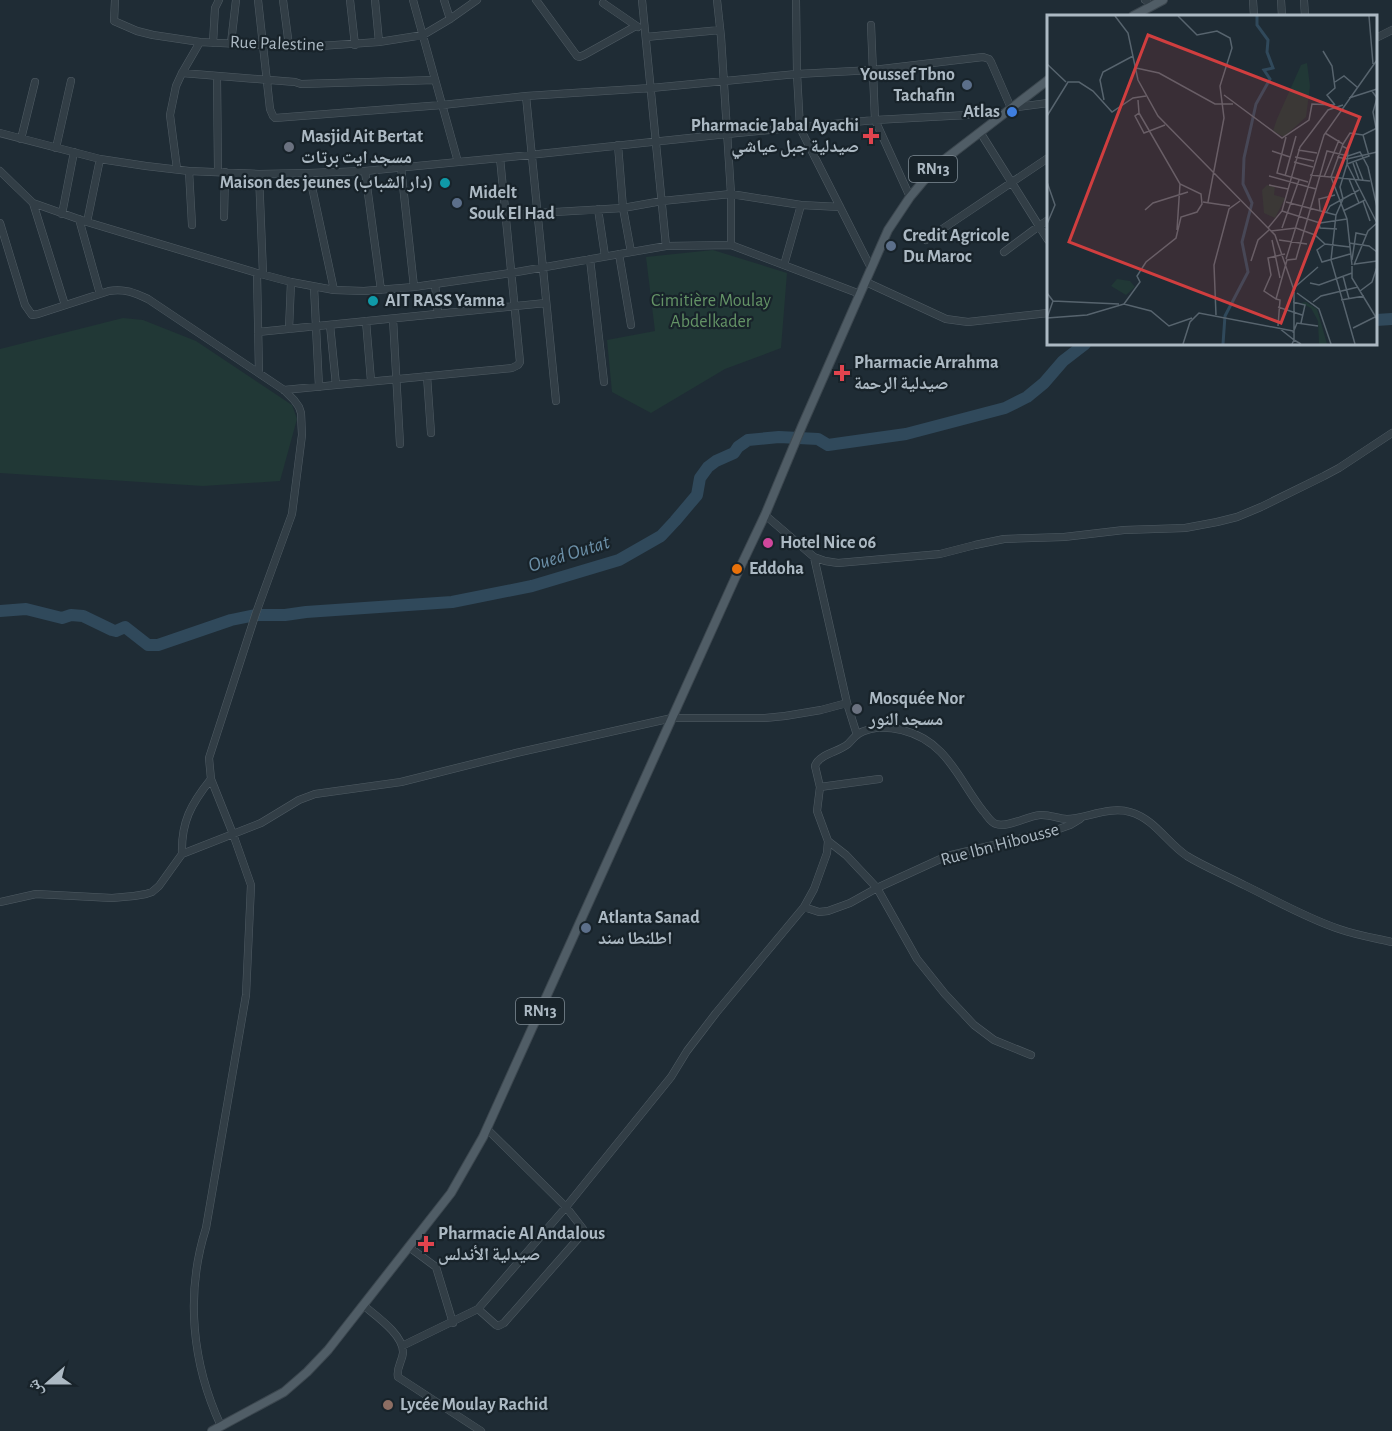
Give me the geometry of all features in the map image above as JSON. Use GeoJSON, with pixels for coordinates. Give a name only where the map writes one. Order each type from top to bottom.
{"type":"FeatureCollection","features":[{"type":"Feature","properties":{"kind":"main road"},"geometry":{"type":"LineString","coordinates":[[1135,15],[1146,0]]}},
{"type":"Feature","properties":{"kind":"main road"},"geometry":{"type":"LineString","coordinates":[[1136,15],[1163,0]]}},
{"type":"Feature","properties":{"kind":"main road","name":"RN13"},"geometry":{"type":"LineString","coordinates":[[212,1431],[284,1392],[302,1377],[328,1350],[451,1193],[487,1130],[765,515],[801,426],[888,230],[910,196],[936,166],[1047,81]]}},
{"type":"Feature","properties":{"kind":"street","name":"Rue Palestine"},"geometry":{"type":"LineString","coordinates":[[115,0],[114,21],[153,35],[213,43],[323,47],[355,45],[423,35],[450,19],[473,1]]}},
{"type":"Feature","properties":{"kind":"street"},"geometry":{"type":"LineString","coordinates":[[213,43],[215,8],[219,0]]}},
{"type":"Feature","properties":{"kind":"street"},"geometry":{"type":"LineString","coordinates":[[231,43],[236,0]]}},
{"type":"Feature","properties":{"kind":"street"},"geometry":{"type":"LineString","coordinates":[[258,0],[270,109],[275,118],[797,74],[873,70],[983,57],[988,59],[1008,110]]}},
{"type":"Feature","properties":{"kind":"street"},"geometry":{"type":"LineString","coordinates":[[283,0],[289,46]]}},
{"type":"Feature","properties":{"kind":"street"},"geometry":{"type":"LineString","coordinates":[[350,0],[355,45]]}},
{"type":"Feature","properties":{"kind":"street"},"geometry":{"type":"LineString","coordinates":[[375,0],[379,42]]}},
{"type":"Feature","properties":{"kind":"street"},"geometry":{"type":"LineString","coordinates":[[413,0],[458,162]]}},
{"type":"Feature","properties":{"kind":"street"},"geometry":{"type":"LineString","coordinates":[[444,0],[450,19]]}},
{"type":"Feature","properties":{"kind":"street"},"geometry":{"type":"LineString","coordinates":[[536,0],[577,56],[584,55],[636,26]]}},
{"type":"Feature","properties":{"kind":"street"},"geometry":{"type":"LineString","coordinates":[[642,0],[666,246]]}},
{"type":"Feature","properties":{"kind":"street"},"geometry":{"type":"LineString","coordinates":[[726,0],[717,2],[731,194],[731,245]]}},
{"type":"Feature","properties":{"kind":"street"},"geometry":{"type":"LineString","coordinates":[[796,0],[800,128],[871,268]]}},
{"type":"Feature","properties":{"kind":"street"},"geometry":{"type":"LineString","coordinates":[[1252,0],[1254,15]]}},
{"type":"Feature","properties":{"kind":"street"},"geometry":{"type":"LineString","coordinates":[[1281,0],[1282,15]]}},
{"type":"Feature","properties":{"kind":"street"},"geometry":{"type":"LineString","coordinates":[[1304,0],[1305,15]]}},
{"type":"Feature","properties":{"kind":"street"},"geometry":{"type":"LineString","coordinates":[[603,3],[636,26],[645,28]]}},
{"type":"Feature","properties":{"kind":"street"},"geometry":{"type":"LineString","coordinates":[[871,25],[875,120],[910,196]]}},
{"type":"Feature","properties":{"kind":"street"},"geometry":{"type":"LineString","coordinates":[[646,37],[720,30]]}},
{"type":"Feature","properties":{"kind":"street"},"geometry":{"type":"LineString","coordinates":[[1377,38],[1392,30]]}},
{"type":"Feature","properties":{"kind":"street"},"geometry":{"type":"LineString","coordinates":[[177,169],[170,115],[176,86],[200,42]]}},
{"type":"Feature","properties":{"kind":"street"},"geometry":{"type":"LineString","coordinates":[[182,73],[301,84],[435,80]]}},
{"type":"Feature","properties":{"kind":"street"},"geometry":{"type":"LineString","coordinates":[[217,76],[224,217]]}},
{"type":"Feature","properties":{"kind":"street"},"geometry":{"type":"LineString","coordinates":[[56,148],[71,81]]}},
{"type":"Feature","properties":{"kind":"street"},"geometry":{"type":"LineString","coordinates":[[21,139],[35,82]]}},
{"type":"Feature","properties":{"kind":"street"},"geometry":{"type":"LineString","coordinates":[[526,96],[556,401]]}},
{"type":"Feature","properties":{"kind":"street"},"geometry":{"type":"LineString","coordinates":[[0,133],[100,159],[130,164],[189,171],[259,174],[309,173],[365,171],[727,134],[1008,110],[1047,104]]}},
{"type":"Feature","properties":{"kind":"street"},"geometry":{"type":"LineString","coordinates":[[980,132],[1047,238]]}},
{"type":"Feature","properties":{"kind":"street"},"geometry":{"type":"LineString","coordinates":[[618,145],[631,252]]}},
{"type":"Feature","properties":{"kind":"street"},"geometry":{"type":"LineString","coordinates":[[62,214],[74,152]]}},
{"type":"Feature","properties":{"kind":"street"},"geometry":{"type":"LineString","coordinates":[[284,390],[512,368],[518,365],[520,362],[500,158]]}},
{"type":"Feature","properties":{"kind":"street"},"geometry":{"type":"LineString","coordinates":[[87,222],[100,159]]}},
{"type":"Feature","properties":{"kind":"street"},"geometry":{"type":"LineString","coordinates":[[926,240],[1047,159]]}},
{"type":"Feature","properties":{"kind":"street"},"geometry":{"type":"LineString","coordinates":[[401,167],[414,287]]}},
{"type":"Feature","properties":{"kind":"street"},"geometry":{"type":"LineString","coordinates":[[0,171],[33,203],[62,214],[291,282],[334,290],[414,287],[666,246],[731,245],[860,294]]}},
{"type":"Feature","properties":{"kind":"street"},"geometry":{"type":"LineString","coordinates":[[189,171],[192,225]]}},
{"type":"Feature","properties":{"kind":"street"},"geometry":{"type":"LineString","coordinates":[[365,171],[381,290]]}},
{"type":"Feature","properties":{"kind":"street"},"geometry":{"type":"LineString","coordinates":[[309,173],[334,290]]}},
{"type":"Feature","properties":{"kind":"street"},"geometry":{"type":"LineString","coordinates":[[259,174],[259,373]]}},
{"type":"Feature","properties":{"kind":"street"},"geometry":{"type":"LineString","coordinates":[[506,216],[624,208],[662,201],[731,194],[801,205],[840,207]]}},
{"type":"Feature","properties":{"kind":"street"},"geometry":{"type":"LineString","coordinates":[[33,203],[65,305]]}},
{"type":"Feature","properties":{"kind":"street"},"geometry":{"type":"LineString","coordinates":[[784,265],[801,205]]}},
{"type":"Feature","properties":{"kind":"street"},"geometry":{"type":"LineString","coordinates":[[598,209],[604,256]]}},
{"type":"Feature","properties":{"kind":"street"},"geometry":{"type":"LineString","coordinates":[[79,219],[99,294]]}},
{"type":"Feature","properties":{"kind":"street"},"geometry":{"type":"LineString","coordinates":[[1005,252],[1047,221]]}},
{"type":"Feature","properties":{"kind":"street"},"geometry":{"type":"LineString","coordinates":[[0,223],[28,311],[32,315],[99,294],[127,290],[148,299],[284,390],[294,400],[301,413],[302,435],[292,514],[256,613],[209,758],[211,778],[251,885],[246,995],[206,1228],[197,1259],[195,1282],[195,1329],[198,1359],[209,1398],[221,1426]]}},
{"type":"Feature","properties":{"kind":"street"},"geometry":{"type":"LineString","coordinates":[[619,254],[631,325]]}},
{"type":"Feature","properties":{"kind":"street"},"geometry":{"type":"LineString","coordinates":[[590,259],[604,382]]}},
{"type":"Feature","properties":{"kind":"street"},"geometry":{"type":"LineString","coordinates":[[289,329],[291,282]]}},
{"type":"Feature","properties":{"kind":"street"},"geometry":{"type":"LineString","coordinates":[[866,282],[946,319],[958,322],[1047,313]]}},
{"type":"Feature","properties":{"kind":"street"},"geometry":{"type":"LineString","coordinates":[[435,284],[438,314]]}},
{"type":"Feature","properties":{"kind":"street"},"geometry":{"type":"LineString","coordinates":[[314,287],[319,387]]}},
{"type":"Feature","properties":{"kind":"street"},"geometry":{"type":"LineString","coordinates":[[258,332],[546,303]]}},
{"type":"Feature","properties":{"kind":"street"},"geometry":{"type":"LineString","coordinates":[[393,319],[400,444]]}},
{"type":"Feature","properties":{"kind":"street"},"geometry":{"type":"LineString","coordinates":[[366,321],[371,381]]}},
{"type":"Feature","properties":{"kind":"street"},"geometry":{"type":"LineString","coordinates":[[330,325],[336,385]]}},
{"type":"Feature","properties":{"kind":"street"},"geometry":{"type":"LineString","coordinates":[[427,376],[430,433]]}},
{"type":"Feature","properties":{"kind":"street"},"geometry":{"type":"LineString","coordinates":[[765,515],[814,557],[838,563],[940,554],[1004,539],[1185,528],[1237,517],[1261,507],[1351,461],[1392,433]]}},
{"type":"Feature","properties":{"kind":"street"},"geometry":{"type":"LineString","coordinates":[[814,557],[847,703],[857,735]]}},
{"type":"Feature","properties":{"kind":"street"},"geometry":{"type":"LineString","coordinates":[[0,902],[36,894],[112,898],[152,892],[182,854],[261,823],[299,800],[315,794],[418,778],[516,753],[672,718],[765,718],[821,711],[847,703]]}},
{"type":"Feature","properties":{"kind":"street"},"geometry":{"type":"LineString","coordinates":[[402,1346],[478,1309],[566,1208],[671,1077],[716,1013],[804,907],[822,871],[828,841],[816,811],[820,787],[815,766],[818,760],[839,750],[857,735],[882,727],[920,736],[941,752],[954,766],[976,801],[995,824],[1012,823],[1039,815],[1066,819],[1108,812],[1130,812],[1151,823],[1176,847],[1199,863],[1333,927],[1392,942]]}},
{"type":"Feature","properties":{"kind":"street"},"geometry":{"type":"LineString","coordinates":[[182,854],[185,821],[211,778]]}},
{"type":"Feature","properties":{"kind":"street"},"geometry":{"type":"LineString","coordinates":[[820,787],[879,780]]}},
{"type":"Feature","properties":{"kind":"street","name":"Rue Ibn Hibousse"},"geometry":{"type":"LineString","coordinates":[[804,907],[819,912],[828,911],[850,903],[947,856],[1056,830],[1084,817]]}},
{"type":"Feature","properties":{"kind":"street"},"geometry":{"type":"LineString","coordinates":[[828,841],[846,855],[877,888],[917,959],[974,1025],[994,1040],[1031,1055]]}},
{"type":"Feature","properties":{"kind":"street"},"geometry":{"type":"LineString","coordinates":[[478,1309],[496,1325],[504,1323],[583,1233],[580,1224],[566,1208],[487,1130]]}},
{"type":"Feature","properties":{"kind":"street"},"geometry":{"type":"LineString","coordinates":[[409,1246],[436,1267],[453,1323]]}},
{"type":"Feature","properties":{"kind":"street"},"geometry":{"type":"LineString","coordinates":[[363,1305],[399,1338],[403,1356],[397,1371],[398,1377],[481,1431]]}},
{"type":"Feature","properties":{"kind":"green space","name":"Cimitière Moulay Abdelkader"},"geometry":{"type":"Polygon","coordinates":[[[713,250],[787,273],[781,348],[725,369],[651,413],[612,392],[607,340],[655,331],[646,257],[713,250]]]}},
{"type":"Feature","properties":{"kind":"green space"},"geometry":{"type":"Polygon","coordinates":[[[123,318],[143,320],[196,341],[292,405],[297,419],[280,481],[203,486],[0,473],[0,349],[123,318]]]}},
{"type":"Feature","properties":{"kind":"waterway","name":"Oued Outat"},"geometry":{"type":"LineString","coordinates":[[1377,320],[1392,319]]}},
{"type":"Feature","properties":{"kind":"waterway","name":"Oued Outat"},"geometry":{"type":"LineString","coordinates":[[0,611],[26,609],[62,618],[71,615],[83,616],[112,630],[116,631],[125,627],[148,645],[158,645],[231,620],[255,615],[285,615],[452,602],[532,586],[619,560],[661,536],[697,495],[700,478],[708,467],[734,453],[748,440],[779,437],[818,439],[828,445],[906,434],[1005,408],[1027,397],[1044,383],[1063,361],[1084,345]]}},
{"type":"Feature","properties":{"kind":"place","name":"Youssef Tbno Tachafin"},"geometry":{"type":"Point","coordinates":[967,85]}},
{"type":"Feature","properties":{"kind":"place","name":"Atlas"},"geometry":{"type":"Point","coordinates":[1012,112]}},
{"type":"Feature","properties":{"kind":"place","name":"Pharmacie Jabal Ayachi صيدلية جبل عياشي"},"geometry":{"type":"Point","coordinates":[871,136]}},
{"type":"Feature","properties":{"kind":"place","name":"Masjid Ait Bertat مسجد ايت برتات"},"geometry":{"type":"Point","coordinates":[289,147]}},
{"type":"Feature","properties":{"kind":"place","name":"Maison des jeunes (دار الشباب)"},"geometry":{"type":"Point","coordinates":[445,183]}},
{"type":"Feature","properties":{"kind":"place","name":"Midelt Souk El Had"},"geometry":{"type":"Point","coordinates":[457,203]}},
{"type":"Feature","properties":{"kind":"place","name":"Credit Agricole Du Maroc"},"geometry":{"type":"Point","coordinates":[891,246]}},
{"type":"Feature","properties":{"kind":"place","name":"AIT RASS Yamna"},"geometry":{"type":"Point","coordinates":[373,301]}},
{"type":"Feature","properties":{"kind":"place","name":"Pharmacie Arrahma صيدلية الرحمة"},"geometry":{"type":"Point","coordinates":[842,373]}},
{"type":"Feature","properties":{"kind":"place","name":"Hotel Nice 06"},"geometry":{"type":"Point","coordinates":[768,543]}},
{"type":"Feature","properties":{"kind":"place","name":"Eddoha"},"geometry":{"type":"Point","coordinates":[737,569]}},
{"type":"Feature","properties":{"kind":"place","name":"Mosquée Nor مسجد النور"},"geometry":{"type":"Point","coordinates":[857,709]}},
{"type":"Feature","properties":{"kind":"place","name":"Atlanta Sanad اطلنطا سند"},"geometry":{"type":"Point","coordinates":[586,928]}},
{"type":"Feature","properties":{"kind":"place","name":"Pharmacie Al Andalous صيدلية الأندلس"},"geometry":{"type":"Point","coordinates":[426,1244]}},
{"type":"Feature","properties":{"kind":"place","name":"Lycée Moulay Rachid"},"geometry":{"type":"Point","coordinates":[388,1405]}}]}
